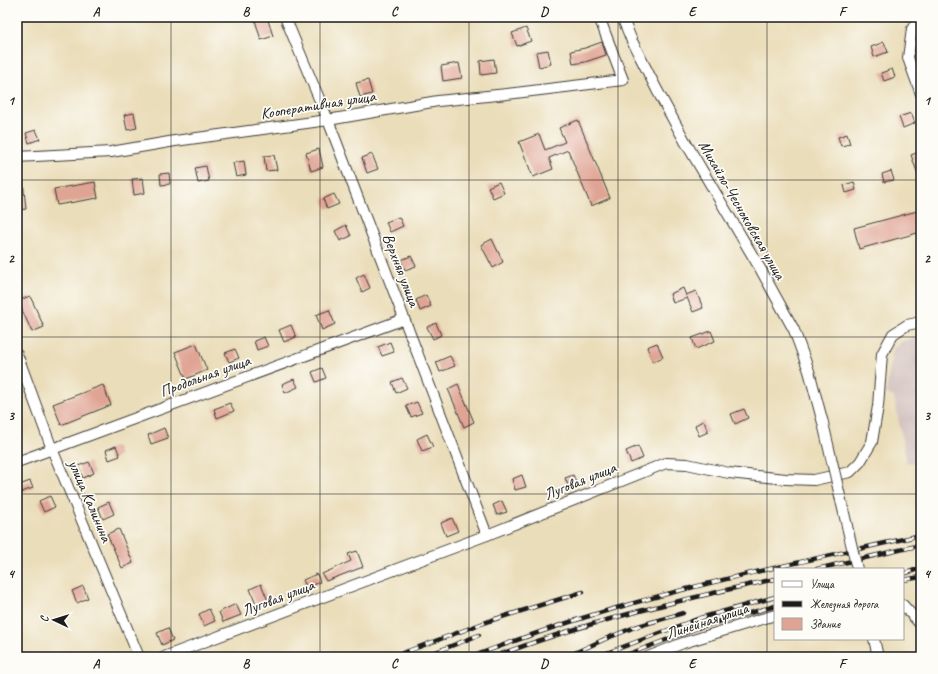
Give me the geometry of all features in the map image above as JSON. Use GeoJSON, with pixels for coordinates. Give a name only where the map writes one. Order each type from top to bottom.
{"type":"FeatureCollection","features":[{"type":"Feature","properties":{"kind":"street","name":"Верхняя улица"},"geometry":{"type":"LineString","coordinates":[[285,17],[328,120],[487,535]]}},
{"type":"Feature","properties":{"kind":"street","name":"Кооперативная улица"},"geometry":{"type":"LineString","coordinates":[[17,158],[111,152],[175,141],[328,120],[438,101],[515,94],[623,80],[600,17]]}},
{"type":"Feature","properties":{"kind":"street","name":"Михайло-Чесноковская улица"},"geometry":{"type":"LineString","coordinates":[[622,17],[632,41],[686,143],[761,270],[794,330],[810,371],[857,568]]}},
{"type":"Feature","properties":{"kind":"street"},"geometry":{"type":"LineString","coordinates":[[920,17],[912,29],[908,58],[921,94]]}},
{"type":"Feature","properties":{"kind":"street","name":"Продольная улица"},"geometry":{"type":"LineString","coordinates":[[17,462],[404,320]]}},
{"type":"Feature","properties":{"kind":"street","name":"Луговая улица"},"geometry":{"type":"LineString","coordinates":[[164,657],[487,535],[666,464],[687,464],[729,472],[800,480],[814,480],[850,472],[860,462],[872,442],[878,406],[882,354],[893,334],[907,326],[921,322]]}},
{"type":"Feature","properties":{"kind":"street","name":"улица Калинина"},"geometry":{"type":"LineString","coordinates":[[17,354],[52,449],[138,657]]}},
{"type":"Feature","properties":{"kind":"street"},"geometry":{"type":"LineString","coordinates":[[904,606],[921,625]]}},
{"type":"Feature","properties":{"kind":"street","name":"Линейная улица"},"geometry":{"type":"LineString","coordinates":[[648,657],[683,643],[774,615]]}},
{"type":"Feature","properties":{"kind":"street"},"geometry":{"type":"LineString","coordinates":[[874,640],[878,657]]}},
{"type":"Feature","properties":{"kind":"shaded area"},"geometry":{"type":"Polygon","coordinates":[[[921,336],[921,461],[907,463],[894,397],[886,393],[893,349],[903,341],[921,336]]]}},
{"type":"Feature","properties":{"kind":"building"},"geometry":{"type":"Polygon","coordinates":[[[254,17],[267,17],[273,36],[261,40],[254,17]]]}},
{"type":"Feature","properties":{"kind":"building"},"geometry":{"type":"Polygon","coordinates":[[[526,28],[531,41],[517,46],[512,33],[526,28]]]}},
{"type":"Feature","properties":{"kind":"building"},"geometry":{"type":"Polygon","coordinates":[[[602,42],[606,55],[585,62],[573,64],[571,51],[602,42]]]}},
{"type":"Feature","properties":{"kind":"building"},"geometry":{"type":"Polygon","coordinates":[[[884,42],[888,52],[874,57],[871,47],[884,42]]]}},
{"type":"Feature","properties":{"kind":"building"},"geometry":{"type":"Polygon","coordinates":[[[548,50],[551,64],[539,67],[536,52],[548,50]]]}},
{"type":"Feature","properties":{"kind":"building"},"geometry":{"type":"Polygon","coordinates":[[[494,59],[496,73],[481,75],[480,61],[494,59]]]}},
{"type":"Feature","properties":{"kind":"building"},"geometry":{"type":"Polygon","coordinates":[[[459,63],[462,78],[443,81],[441,66],[459,63]]]}},
{"type":"Feature","properties":{"kind":"building"},"geometry":{"type":"Polygon","coordinates":[[[892,69],[895,77],[884,81],[881,73],[892,69]]]}},
{"type":"Feature","properties":{"kind":"building"},"geometry":{"type":"Polygon","coordinates":[[[368,80],[372,94],[360,97],[356,83],[368,80]]]}},
{"type":"Feature","properties":{"kind":"building"},"geometry":{"type":"Polygon","coordinates":[[[134,113],[137,128],[127,130],[124,115],[134,113]]]}},
{"type":"Feature","properties":{"kind":"building"},"geometry":{"type":"Polygon","coordinates":[[[911,113],[915,123],[903,128],[899,117],[911,113]]]}},
{"type":"Feature","properties":{"kind":"building"},"geometry":{"type":"Polygon","coordinates":[[[578,120],[610,198],[591,206],[568,150],[549,158],[553,169],[533,177],[519,142],[539,134],[545,150],[565,142],[559,128],[578,120]]]}},
{"type":"Feature","properties":{"kind":"building"},"geometry":{"type":"Polygon","coordinates":[[[36,130],[40,139],[29,143],[26,133],[36,130]]]}},
{"type":"Feature","properties":{"kind":"building"},"geometry":{"type":"Polygon","coordinates":[[[847,134],[850,144],[841,146],[838,137],[847,134]]]}},
{"type":"Feature","properties":{"kind":"building"},"geometry":{"type":"Polygon","coordinates":[[[319,149],[323,167],[311,171],[306,153],[319,149]]]}},
{"type":"Feature","properties":{"kind":"building"},"geometry":{"type":"Polygon","coordinates":[[[919,152],[921,158],[920,180],[911,155],[919,152]]]}},
{"type":"Feature","properties":{"kind":"building"},"geometry":{"type":"Polygon","coordinates":[[[372,154],[378,169],[367,173],[362,158],[372,154]]]}},
{"type":"Feature","properties":{"kind":"building"},"geometry":{"type":"Polygon","coordinates":[[[274,155],[277,170],[266,171],[264,156],[274,155]]]}},
{"type":"Feature","properties":{"kind":"building"},"geometry":{"type":"Polygon","coordinates":[[[244,161],[246,175],[236,177],[233,163],[244,161]]]}},
{"type":"Feature","properties":{"kind":"building"},"geometry":{"type":"Polygon","coordinates":[[[206,166],[209,181],[198,183],[195,168],[206,166]]]}},
{"type":"Feature","properties":{"kind":"building"},"geometry":{"type":"Polygon","coordinates":[[[891,171],[894,180],[884,182],[882,174],[891,171]]]}},
{"type":"Feature","properties":{"kind":"building"},"geometry":{"type":"Polygon","coordinates":[[[169,173],[170,184],[161,185],[160,174],[169,173]]]}},
{"type":"Feature","properties":{"kind":"building"},"geometry":{"type":"Polygon","coordinates":[[[143,178],[145,193],[134,195],[132,179],[143,178]]]}},
{"type":"Feature","properties":{"kind":"building"},"geometry":{"type":"Polygon","coordinates":[[[17,180],[23,180],[26,209],[17,210],[17,180]]]}},
{"type":"Feature","properties":{"kind":"building"},"geometry":{"type":"Polygon","coordinates":[[[95,182],[98,198],[57,205],[54,189],[95,182]]]}},
{"type":"Feature","properties":{"kind":"building"},"geometry":{"type":"Polygon","coordinates":[[[499,182],[504,193],[493,198],[488,187],[499,182]]]}},
{"type":"Feature","properties":{"kind":"building"},"geometry":{"type":"Polygon","coordinates":[[[854,182],[856,190],[846,193],[844,185],[854,182]]]}},
{"type":"Feature","properties":{"kind":"building"},"geometry":{"type":"Polygon","coordinates":[[[334,194],[339,204],[327,209],[323,199],[334,194]]]}},
{"type":"Feature","properties":{"kind":"building"},"geometry":{"type":"Polygon","coordinates":[[[921,210],[921,232],[859,249],[854,228],[921,210]]]}},
{"type":"Feature","properties":{"kind":"building"},"geometry":{"type":"Polygon","coordinates":[[[399,217],[403,226],[390,232],[386,222],[399,217]]]}},
{"type":"Feature","properties":{"kind":"building"},"geometry":{"type":"Polygon","coordinates":[[[346,225],[351,236],[340,241],[335,231],[346,225]]]}},
{"type":"Feature","properties":{"kind":"building"},"geometry":{"type":"Polygon","coordinates":[[[492,239],[503,262],[493,268],[481,245],[492,239]]]}},
{"type":"Feature","properties":{"kind":"building"},"geometry":{"type":"Polygon","coordinates":[[[411,256],[416,266],[405,270],[401,260],[411,256]]]}},
{"type":"Feature","properties":{"kind":"building"},"geometry":{"type":"Polygon","coordinates":[[[364,274],[370,288],[362,292],[356,278],[364,274]]]}},
{"type":"Feature","properties":{"kind":"building"},"geometry":{"type":"Polygon","coordinates":[[[683,288],[687,298],[673,303],[670,294],[683,288]]]}},
{"type":"Feature","properties":{"kind":"building"},"geometry":{"type":"Polygon","coordinates":[[[696,291],[703,308],[693,312],[686,295],[696,291]]]}},
{"type":"Feature","properties":{"kind":"building"},"geometry":{"type":"Polygon","coordinates":[[[426,295],[431,306],[420,311],[416,300],[426,295]]]}},
{"type":"Feature","properties":{"kind":"building"},"geometry":{"type":"Polygon","coordinates":[[[30,296],[44,327],[32,332],[18,301],[30,296]]]}},
{"type":"Feature","properties":{"kind":"building"},"geometry":{"type":"Polygon","coordinates":[[[329,310],[335,324],[322,330],[316,315],[329,310]]]}},
{"type":"Feature","properties":{"kind":"building"},"geometry":{"type":"Polygon","coordinates":[[[436,323],[441,335],[433,339],[427,327],[436,323]]]}},
{"type":"Feature","properties":{"kind":"building"},"geometry":{"type":"Polygon","coordinates":[[[291,325],[296,337],[284,342],[279,330],[291,325]]]}},
{"type":"Feature","properties":{"kind":"building"},"geometry":{"type":"Polygon","coordinates":[[[711,331],[715,341],[696,349],[692,338],[711,331]]]}},
{"type":"Feature","properties":{"kind":"building"},"geometry":{"type":"Polygon","coordinates":[[[264,337],[268,346],[257,350],[254,341],[264,337]]]}},
{"type":"Feature","properties":{"kind":"building"},"geometry":{"type":"Polygon","coordinates":[[[390,342],[394,352],[382,356],[378,347],[390,342]]]}},
{"type":"Feature","properties":{"kind":"building"},"geometry":{"type":"Polygon","coordinates":[[[657,343],[663,357],[653,362],[647,347],[657,343]]]}},
{"type":"Feature","properties":{"kind":"building"},"geometry":{"type":"Polygon","coordinates":[[[196,344],[207,370],[186,379],[175,352],[196,344]]]}},
{"type":"Feature","properties":{"kind":"building"},"geometry":{"type":"Polygon","coordinates":[[[235,349],[239,358],[229,362],[225,353],[235,349]]]}},
{"type":"Feature","properties":{"kind":"building"},"geometry":{"type":"Polygon","coordinates":[[[450,356],[455,366],[440,372],[436,362],[450,356]]]}},
{"type":"Feature","properties":{"kind":"building"},"geometry":{"type":"Polygon","coordinates":[[[322,368],[326,378],[316,382],[312,372],[322,368]]]}},
{"type":"Feature","properties":{"kind":"building"},"geometry":{"type":"Polygon","coordinates":[[[402,378],[407,388],[396,393],[392,382],[402,378]]]}},
{"type":"Feature","properties":{"kind":"building"},"geometry":{"type":"Polygon","coordinates":[[[294,379],[298,387],[285,393],[282,384],[294,379]]]}},
{"type":"Feature","properties":{"kind":"building"},"geometry":{"type":"Polygon","coordinates":[[[458,384],[474,422],[464,427],[448,389],[458,384]]]}},
{"type":"Feature","properties":{"kind":"building"},"geometry":{"type":"Polygon","coordinates":[[[103,385],[111,405],[61,425],[53,404],[103,385]]]}},
{"type":"Feature","properties":{"kind":"building"},"geometry":{"type":"Polygon","coordinates":[[[417,402],[422,413],[411,417],[406,406],[417,402]]]}},
{"type":"Feature","properties":{"kind":"building"},"geometry":{"type":"Polygon","coordinates":[[[230,403],[234,411],[217,418],[214,409],[230,403]]]}},
{"type":"Feature","properties":{"kind":"building"},"geometry":{"type":"Polygon","coordinates":[[[744,409],[748,418],[735,424],[731,414],[744,409]]]}},
{"type":"Feature","properties":{"kind":"building"},"geometry":{"type":"Polygon","coordinates":[[[704,421],[708,432],[699,436],[695,425],[704,421]]]}},
{"type":"Feature","properties":{"kind":"building"},"geometry":{"type":"Polygon","coordinates":[[[164,428],[168,438],[151,444],[148,435],[164,428]]]}},
{"type":"Feature","properties":{"kind":"building"},"geometry":{"type":"Polygon","coordinates":[[[427,434],[433,447],[422,451],[417,439],[427,434]]]}},
{"type":"Feature","properties":{"kind":"building"},"geometry":{"type":"Polygon","coordinates":[[[116,446],[120,456],[109,460],[106,450],[116,446]]]}},
{"type":"Feature","properties":{"kind":"building"},"geometry":{"type":"Polygon","coordinates":[[[638,446],[643,458],[631,463],[626,451],[638,446]]]}},
{"type":"Feature","properties":{"kind":"building"},"geometry":{"type":"Polygon","coordinates":[[[89,462],[94,473],[83,478],[78,466],[89,462]]]}},
{"type":"Feature","properties":{"kind":"building"},"geometry":{"type":"Polygon","coordinates":[[[522,475],[526,487],[515,490],[512,479],[522,475]]]}},
{"type":"Feature","properties":{"kind":"building"},"geometry":{"type":"Polygon","coordinates":[[[573,475],[577,484],[569,488],[565,478],[573,475]]]}},
{"type":"Feature","properties":{"kind":"building"},"geometry":{"type":"Polygon","coordinates":[[[30,481],[33,488],[19,493],[17,486],[30,481]]]}},
{"type":"Feature","properties":{"kind":"building"},"geometry":{"type":"Polygon","coordinates":[[[50,496],[55,507],[44,512],[39,501],[50,496]]]}},
{"type":"Feature","properties":{"kind":"building"},"geometry":{"type":"Polygon","coordinates":[[[502,501],[507,512],[497,515],[493,505],[502,501]]]}},
{"type":"Feature","properties":{"kind":"building"},"geometry":{"type":"Polygon","coordinates":[[[109,502],[114,514],[103,519],[98,507],[109,502]]]}},
{"type":"Feature","properties":{"kind":"building"},"geometry":{"type":"Polygon","coordinates":[[[452,518],[458,531],[446,536],[441,523],[452,518]]]}},
{"type":"Feature","properties":{"kind":"building"},"geometry":{"type":"Polygon","coordinates":[[[119,529],[133,563],[122,568],[107,534],[119,529]]]}},
{"type":"Feature","properties":{"kind":"building"},"geometry":{"type":"Polygon","coordinates":[[[357,551],[363,567],[326,581],[322,574],[351,561],[348,554],[357,551]]]}},
{"type":"Feature","properties":{"kind":"building"},"geometry":{"type":"Polygon","coordinates":[[[317,574],[320,582],[307,588],[303,580],[317,574]]]}},
{"type":"Feature","properties":{"kind":"building"},"geometry":{"type":"Polygon","coordinates":[[[261,584],[269,603],[258,608],[250,589],[261,584]]]}},
{"type":"Feature","properties":{"kind":"building"},"geometry":{"type":"Polygon","coordinates":[[[83,586],[88,598],[77,603],[72,591],[83,586]]]}},
{"type":"Feature","properties":{"kind":"building"},"geometry":{"type":"Polygon","coordinates":[[[236,604],[241,615],[223,622],[219,612],[236,604]]]}},
{"type":"Feature","properties":{"kind":"building"},"geometry":{"type":"Polygon","coordinates":[[[209,609],[215,621],[204,626],[199,614],[209,609]]]}},
{"type":"Feature","properties":{"kind":"building"},"geometry":{"type":"Polygon","coordinates":[[[168,628],[173,640],[162,645],[157,633],[168,628]]]}},
{"type":"Feature","properties":{"kind":"railway"},"geometry":{"type":"LineString","coordinates":[[471,657],[522,638],[589,616],[684,589],[921,535]]}},
{"type":"Feature","properties":{"kind":"railway"},"geometry":{"type":"LineString","coordinates":[[821,568],[921,545]]}},
{"type":"Feature","properties":{"kind":"railway"},"geometry":{"type":"LineString","coordinates":[[904,574],[921,568]]}},
{"type":"Feature","properties":{"kind":"railway"},"geometry":{"type":"LineString","coordinates":[[904,580],[921,577]]}},
{"type":"Feature","properties":{"kind":"railway"},"geometry":{"type":"LineString","coordinates":[[493,657],[528,644],[598,622],[704,595],[774,579]]}},
{"type":"Feature","properties":{"kind":"railway"},"geometry":{"type":"LineString","coordinates":[[392,657],[489,621],[583,592]]}},
{"type":"Feature","properties":{"kind":"railway"},"geometry":{"type":"LineString","coordinates":[[596,657],[700,618],[774,597]]}},
{"type":"Feature","properties":{"kind":"railway"},"geometry":{"type":"LineString","coordinates":[[621,657],[703,626],[774,606]]}},
{"type":"Feature","properties":{"kind":"railway"},"geometry":{"type":"LineString","coordinates":[[566,657],[635,627],[683,613]]}},
{"type":"Feature","properties":{"kind":"railway"},"geometry":{"type":"LineString","coordinates":[[423,657],[479,635]]}}]}
